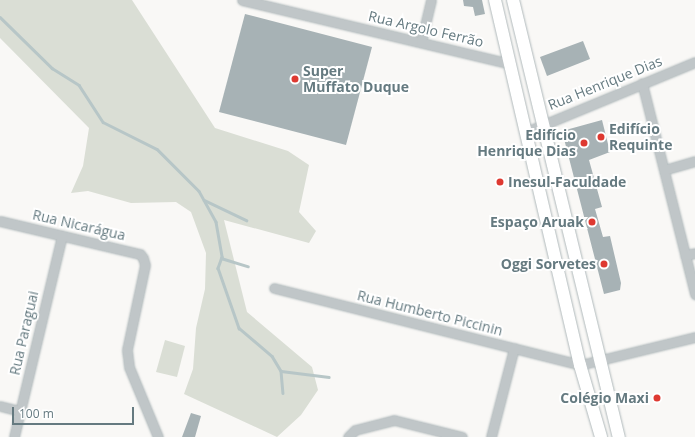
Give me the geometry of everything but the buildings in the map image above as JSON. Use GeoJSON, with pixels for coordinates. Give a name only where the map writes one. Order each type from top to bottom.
{"type":"FeatureCollection","features":[{"type":"Feature","properties":{"kind":"main road"},"geometry":{"type":"LineString","coordinates":[[495,0],[580,365],[601,437]]}},
{"type":"Feature","properties":{"kind":"main road"},"geometry":{"type":"LineString","coordinates":[[513,0],[598,361],[618,437]]}},
{"type":"Feature","properties":{"kind":"main road"},"geometry":{"type":"LineString","coordinates":[[500,18],[512,20],[522,38]]}},
{"type":"Feature","properties":{"kind":"main road"},"geometry":{"type":"LineString","coordinates":[[545,213],[561,254],[574,257]]}},
{"type":"Feature","properties":{"kind":"street","name":"Rua Argolo Ferrão"},"geometry":{"type":"LineString","coordinates":[[242,0],[271,4],[510,64]]}},
{"type":"Feature","properties":{"kind":"street"},"geometry":{"type":"LineString","coordinates":[[421,42],[431,0]]}},
{"type":"Feature","properties":{"kind":"street","name":"Rua Henrique Dias"},"geometry":{"type":"LineString","coordinates":[[526,132],[695,62]]}},
{"type":"Feature","properties":{"kind":"street"},"geometry":{"type":"LineString","coordinates":[[642,83],[695,294]]}},
{"type":"Feature","properties":{"kind":"street"},"geometry":{"type":"LineString","coordinates":[[664,170],[695,161]]}},
{"type":"Feature","properties":{"kind":"street","name":"Rua Nicarágua"},"geometry":{"type":"LineString","coordinates":[[0,222],[140,254],[145,265],[127,350],[129,367],[158,437]]}},
{"type":"Feature","properties":{"kind":"street","name":"Rua Paraguai"},"geometry":{"type":"LineString","coordinates":[[14,437],[62,236]]}},
{"type":"Feature","properties":{"kind":"street"},"geometry":{"type":"LineString","coordinates":[[685,255],[695,253]]}},
{"type":"Feature","properties":{"kind":"street","name":"Rua Humberto Piccinin"},"geometry":{"type":"LineString","coordinates":[[274,288],[580,365]]}},
{"type":"Feature","properties":{"kind":"street"},"geometry":{"type":"LineString","coordinates":[[580,365],[695,337]]}},
{"type":"Feature","properties":{"kind":"street"},"geometry":{"type":"LineString","coordinates":[[491,437],[514,348]]}},
{"type":"Feature","properties":{"kind":"street"},"geometry":{"type":"LineString","coordinates":[[0,406],[20,411]]}},
{"type":"Feature","properties":{"kind":"street"},"geometry":{"type":"LineString","coordinates":[[348,437],[355,430],[394,420],[462,437]]}},
{"type":"Feature","properties":{"kind":"shaded area"},"geometry":{"type":"Polygon","coordinates":[[[0,0],[132,0],[215,128],[288,151],[309,165],[299,212],[316,231],[309,243],[224,220],[247,312],[312,367],[318,390],[301,415],[277,437],[184,394],[193,369],[196,328],[205,289],[206,253],[191,212],[176,202],[131,203],[88,191],[71,193],[83,166],[89,128],[0,38],[0,0]]]}},
{"type":"Feature","properties":{"kind":"shaded area"},"geometry":{"type":"Polygon","coordinates":[[[165,340],[185,346],[177,377],[156,372],[165,340]]]}},
{"type":"Feature","properties":{"kind":"waterway"},"geometry":{"type":"LineString","coordinates":[[0,17],[52,68],[79,85],[103,122],[157,149],[199,191],[216,222],[222,257],[218,268],[239,328],[272,356],[281,371],[283,393]]}},
{"type":"Feature","properties":{"kind":"waterway"},"geometry":{"type":"LineString","coordinates":[[204,200],[246,220]]}},
{"type":"Feature","properties":{"kind":"waterway"},"geometry":{"type":"LineString","coordinates":[[221,258],[248,266]]}},
{"type":"Feature","properties":{"kind":"waterway"},"geometry":{"type":"LineString","coordinates":[[281,371],[329,377]]}},
{"type":"Feature","properties":{"kind":"place","name":"Super Muffato Duque"},"geometry":{"type":"Point","coordinates":[295,79]}},
{"type":"Feature","properties":{"kind":"place","name":"Edifício Requinte"},"geometry":{"type":"Point","coordinates":[601,137]}},
{"type":"Feature","properties":{"kind":"place","name":"Edifício Henrique Dias"},"geometry":{"type":"Point","coordinates":[584,143]}},
{"type":"Feature","properties":{"kind":"place","name":"Inesul-Faculdade"},"geometry":{"type":"Point","coordinates":[500,182]}},
{"type":"Feature","properties":{"kind":"place","name":"Espaço Aruak"},"geometry":{"type":"Point","coordinates":[592,222]}},
{"type":"Feature","properties":{"kind":"place","name":"Oggi Sorvetes"},"geometry":{"type":"Point","coordinates":[604,264]}},
{"type":"Feature","properties":{"kind":"place","name":"Colégio Maxi"},"geometry":{"type":"Point","coordinates":[657,398]}}]}
